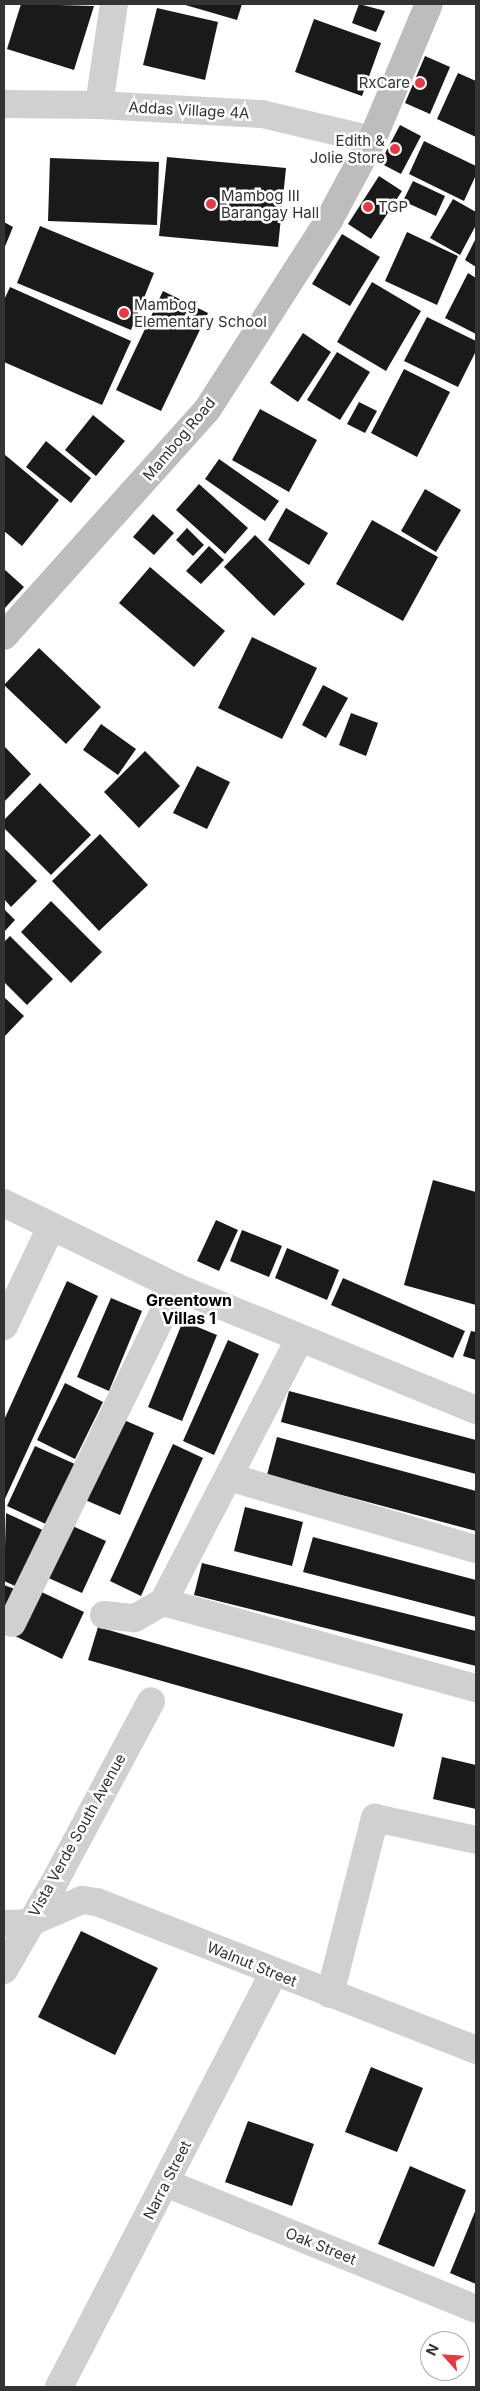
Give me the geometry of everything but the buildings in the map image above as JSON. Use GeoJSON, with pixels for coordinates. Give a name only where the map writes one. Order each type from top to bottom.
{"type":"FeatureCollection","features":[{"type":"Feature","properties":{"kind":"main road","name":"Mambog Road"},"geometry":{"type":"LineString","coordinates":[[4,636],[207,410],[329,220],[372,140],[429,4]]}},
{"type":"Feature","properties":{"kind":"street"},"geometry":{"type":"LineString","coordinates":[[98,105],[114,4]]}},
{"type":"Feature","properties":{"kind":"street","name":"Addas Village 4A"},"geometry":{"type":"LineString","coordinates":[[4,104],[98,105],[262,114],[372,140]]}},
{"type":"Feature","properties":{"kind":"street"},"geometry":{"type":"LineString","coordinates":[[4,1203],[176,1287],[299,1340],[476,1410]]}},
{"type":"Feature","properties":{"kind":"street"},"geometry":{"type":"LineString","coordinates":[[4,1326],[50,1227]]}},
{"type":"Feature","properties":{"kind":"street"},"geometry":{"type":"LineString","coordinates":[[12,1623],[176,1287]]}},
{"type":"Feature","properties":{"kind":"street"},"geometry":{"type":"LineString","coordinates":[[104,1615],[135,1618],[163,1602],[299,1340]]}},
{"type":"Feature","properties":{"kind":"street"},"geometry":{"type":"LineString","coordinates":[[229,1477],[476,1549]]}},
{"type":"Feature","properties":{"kind":"street"},"geometry":{"type":"LineString","coordinates":[[163,1602],[476,1688]]}},
{"type":"Feature","properties":{"kind":"street","name":"Vista Verde South Avenue"},"geometry":{"type":"LineString","coordinates":[[4,1970],[16,1923],[54,1883],[151,1701]]}},
{"type":"Feature","properties":{"kind":"street"},"geometry":{"type":"LineString","coordinates":[[330,1994],[375,1818],[476,1840]]}},
{"type":"Feature","properties":{"kind":"street","name":"Walnut Street"},"geometry":{"type":"LineString","coordinates":[[16,1923],[82,1900],[97,1902],[274,1973],[476,2050]]}},
{"type":"Feature","properties":{"kind":"street","name":"Narra Street"},"geometry":{"type":"LineString","coordinates":[[59,2387],[274,1973]]}},
{"type":"Feature","properties":{"kind":"street","name":"Oak Street"},"geometry":{"type":"LineString","coordinates":[[166,2183],[476,2309]]}},
{"type":"Feature","properties":{"kind":"place","name":"RxCare"},"geometry":{"type":"Point","coordinates":[420,83]}},
{"type":"Feature","properties":{"kind":"place","name":"Edith & Jolie Store"},"geometry":{"type":"Point","coordinates":[395,149]}},
{"type":"Feature","properties":{"kind":"place","name":"Mambog III Barangay Hall"},"geometry":{"type":"Point","coordinates":[211,204]}},
{"type":"Feature","properties":{"kind":"place","name":"TGP"},"geometry":{"type":"Point","coordinates":[368,207]}},
{"type":"Feature","properties":{"kind":"place","name":"Mambog Elementary School"},"geometry":{"type":"Point","coordinates":[124,313]}},
{"type":"Feature","properties":{"kind":"district","name":"Greentown Villas 1"},"geometry":{"type":"Point","coordinates":[189,1309]}}]}
